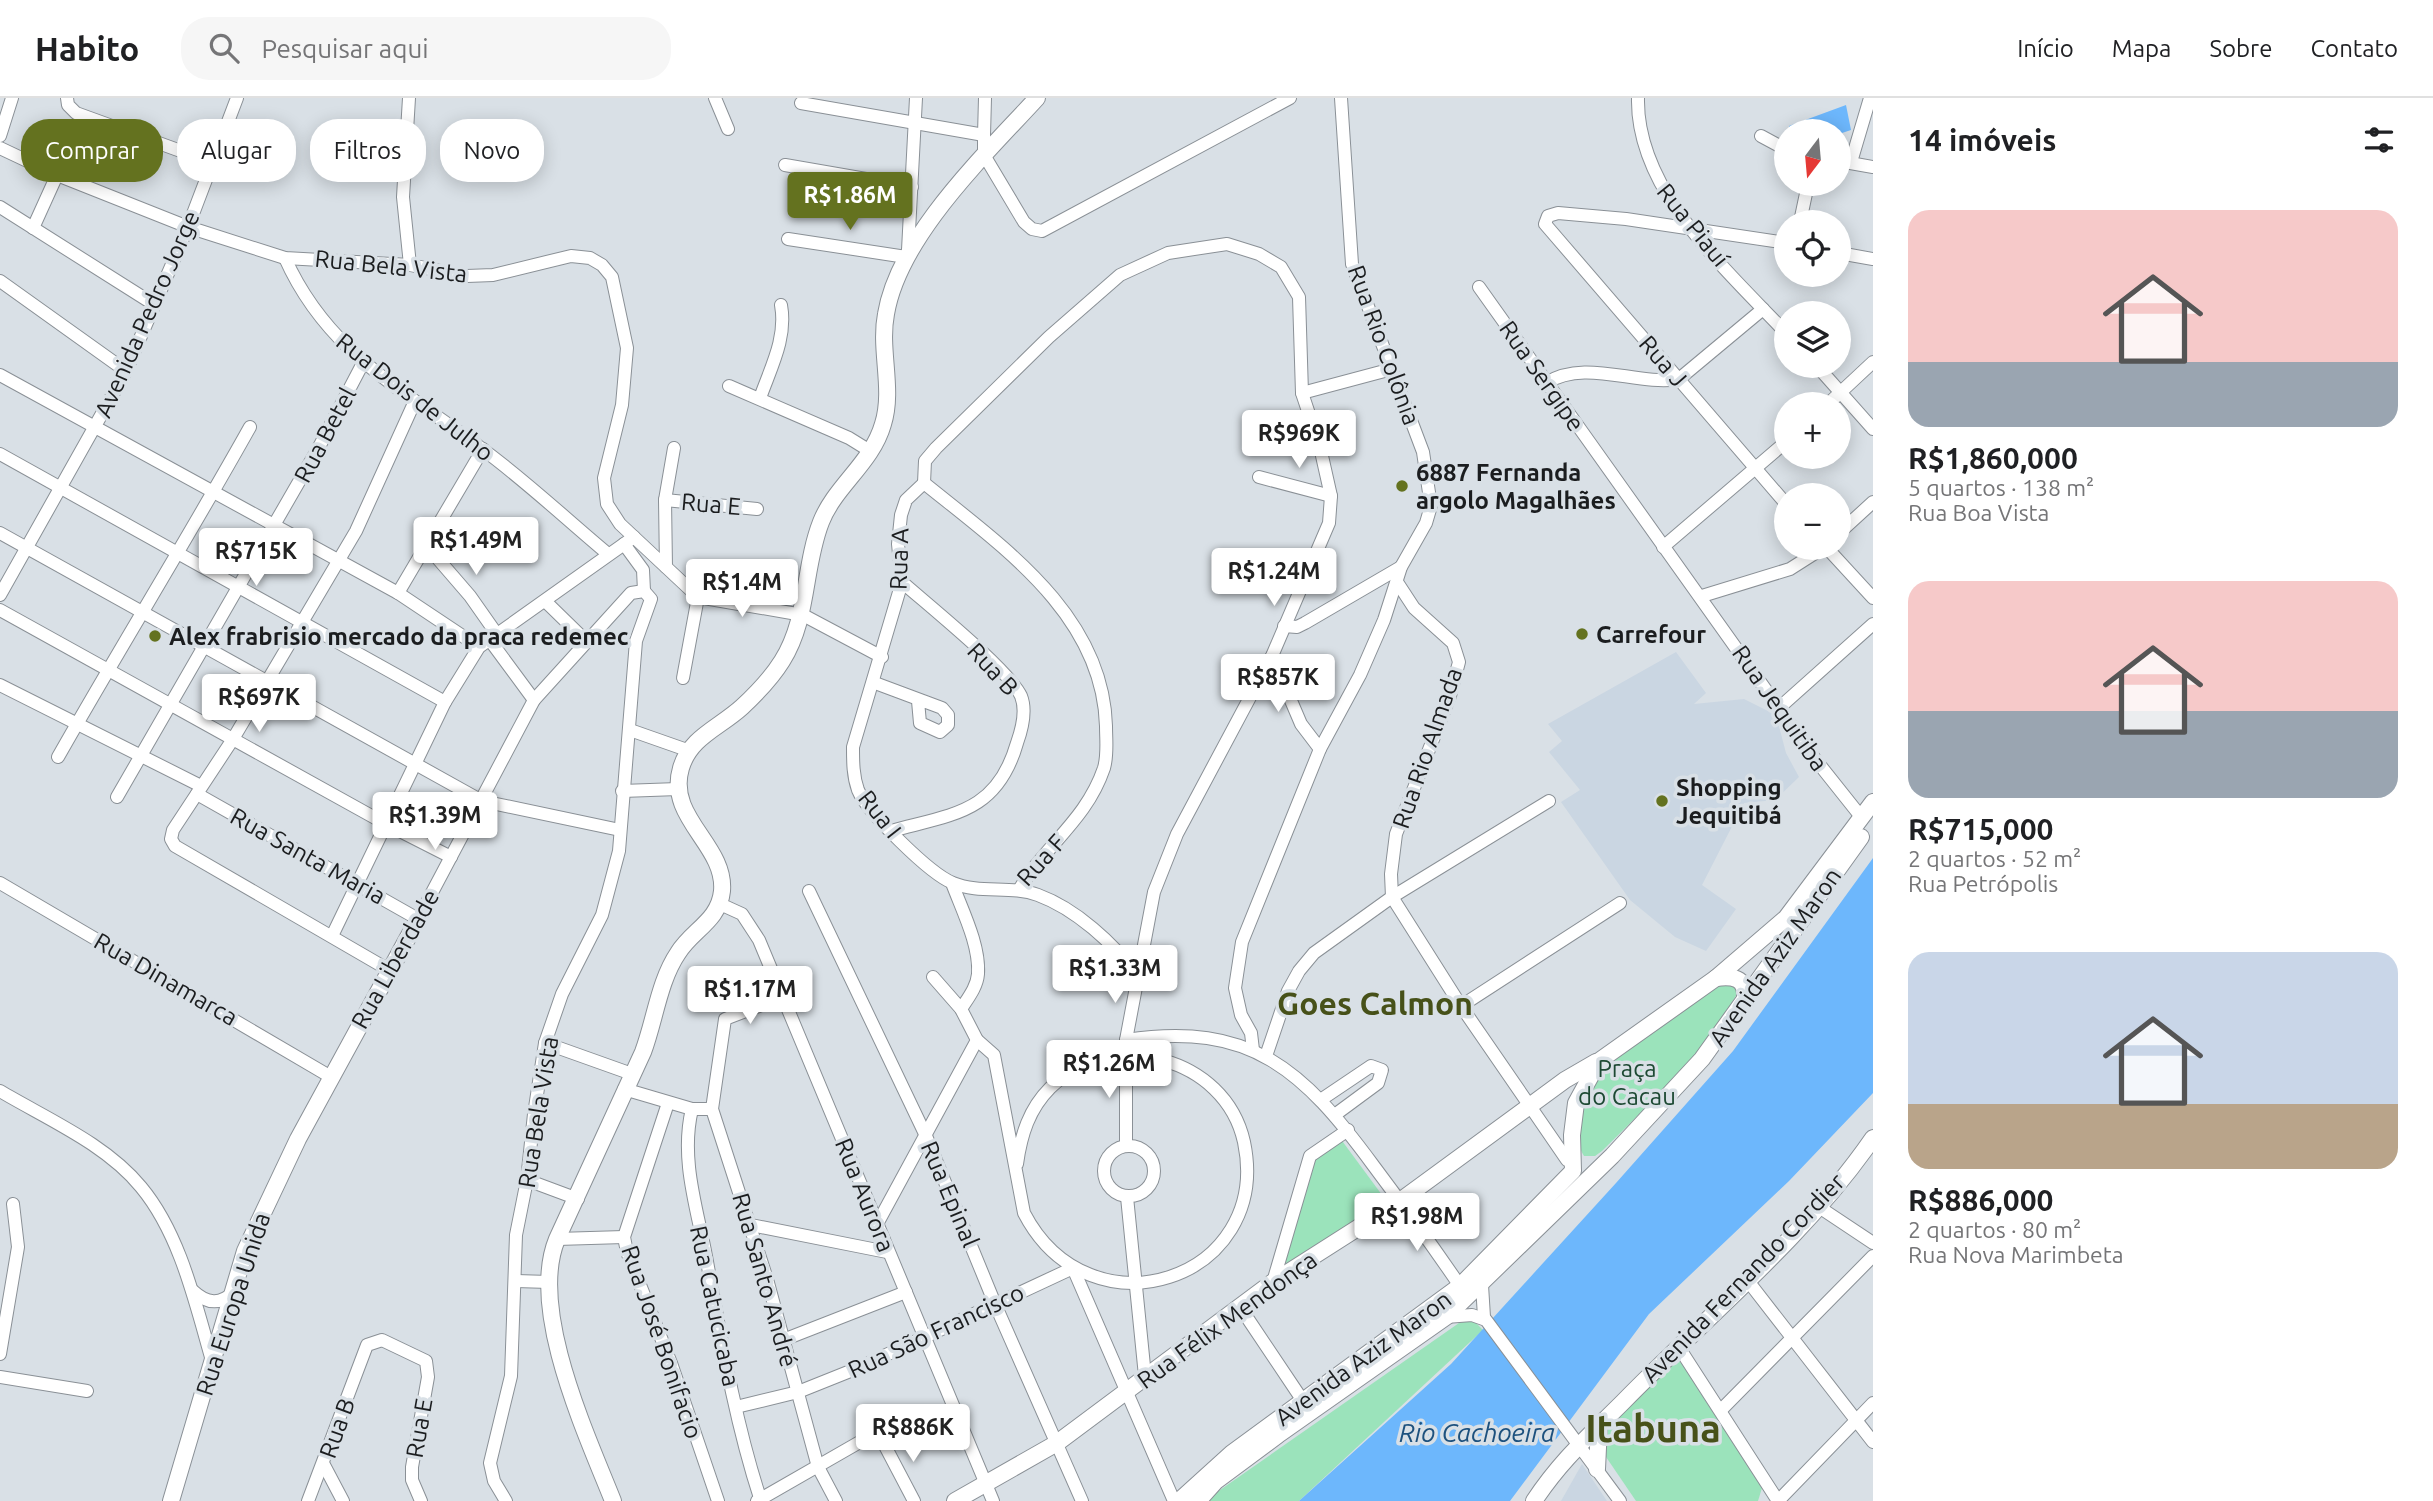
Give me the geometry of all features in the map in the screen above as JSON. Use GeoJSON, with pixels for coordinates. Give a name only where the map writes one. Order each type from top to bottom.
{"type":"FeatureCollection","features":[{"type":"Feature","properties":{"kind":"main road"},"geometry":{"type":"LineString","coordinates":[[613,1501],[560,1350],[549,1282],[552,1252],[578,1199],[655,1020],[667,973],[678,951],[708,923],[720,904],[722,888],[718,870],[712,853],[694,830],[678,789],[680,771],[687,750],[742,707],[766,682],[782,661],[803,615],[814,544],[821,521],[835,496],[870,451],[883,428],[888,406],[885,316],[894,282],[907,253],[984,155],[1037,98]]}},
{"type":"Feature","properties":{"kind":"main road","name":"Avenida Aziz Maron"},"geometry":{"type":"LineString","coordinates":[[1198,1501],[1216,1481],[1256,1451],[1446,1317],[1612,1156],[1702,1059],[1799,927],[1867,819],[1873,803]]}},
{"type":"Feature","properties":{"kind":"main road","name":"Avenida Aziz Maron"},"geometry":{"type":"LineString","coordinates":[[1177,1501],[1232,1453],[1460,1286],[1573,1171],[1571,1159],[1576,1103],[1599,1061],[1716,978],[1786,918],[1867,819]]}},
{"type":"Feature","properties":{"kind":"main road","name":"Rua Liberdade"},"geometry":{"type":"LineString","coordinates":[[331,1077],[418,919]]}},
{"type":"Feature","properties":{"kind":"main road"},"geometry":{"type":"LineString","coordinates":[[1716,978],[1729,976],[1741,980],[1745,997]]}},
{"type":"Feature","properties":{"kind":"main road","name":"Rua Félix Mendonça"},"geometry":{"type":"LineString","coordinates":[[956,1501],[1057,1443],[1273,1282],[1400,1201],[1529,1106],[1599,1061]]}},
{"type":"Feature","properties":{"kind":"main road","name":"Rua Europa Unida"},"geometry":{"type":"LineString","coordinates":[[171,1501],[246,1251],[267,1201],[331,1077]]}},
{"type":"Feature","properties":{"kind":"main road","name":"Avenida Fernando Cordier"},"geometry":{"type":"LineString","coordinates":[[1534,1501],[1578,1443],[1599,1426],[1678,1346],[1748,1281],[1819,1207],[1870,1147]]}},
{"type":"Feature","properties":{"kind":"main road"},"geometry":{"type":"LineString","coordinates":[[1571,1159],[1590,1164],[1612,1156]]}},
{"type":"Feature","properties":{"kind":"main road"},"geometry":{"type":"LineString","coordinates":[[1597,1469],[1599,1426]]}},
{"type":"Feature","properties":{"kind":"street"},"geometry":{"type":"LineString","coordinates":[[0,136],[12,98]]}},
{"type":"Feature","properties":{"kind":"street"},"geometry":{"type":"LineString","coordinates":[[67,98],[68,105],[76,113],[177,150]]}},
{"type":"Feature","properties":{"kind":"street","name":"Avenida Pedro Jorge"},"geometry":{"type":"LineString","coordinates":[[228,119],[237,98]]}},
{"type":"Feature","properties":{"kind":"street"},"geometry":{"type":"LineString","coordinates":[[409,98],[403,197],[410,265]]}},
{"type":"Feature","properties":{"kind":"street"},"geometry":{"type":"LineString","coordinates":[[715,98],[729,129]]}},
{"type":"Feature","properties":{"kind":"street"},"geometry":{"type":"LineString","coordinates":[[788,239],[907,253],[916,98]]}},
{"type":"Feature","properties":{"kind":"street"},"geometry":{"type":"LineString","coordinates":[[985,98],[984,155],[1024,222],[1032,229],[1042,231],[1290,98]]}},
{"type":"Feature","properties":{"kind":"street","name":"Rua Rio Colônia"},"geometry":{"type":"LineString","coordinates":[[1253,1049],[1251,1033],[1241,1015],[1235,988],[1237,964],[1266,877],[1320,749],[1360,675],[1401,567],[1426,523],[1431,506],[1423,453],[1366,309],[1352,264],[1341,98]]}},
{"type":"Feature","properties":{"kind":"street","name":"Rua Piauí"},"geometry":{"type":"LineString","coordinates":[[1637,98],[1642,145],[1656,178],[1692,229],[1774,320]]}},
{"type":"Feature","properties":{"kind":"street"},"geometry":{"type":"LineString","coordinates":[[1852,144],[1870,98]]}},
{"type":"Feature","properties":{"kind":"street"},"geometry":{"type":"LineString","coordinates":[[801,103],[984,135]]}},
{"type":"Feature","properties":{"kind":"street"},"geometry":{"type":"LineString","coordinates":[[1760,136],[1774,143]]}},
{"type":"Feature","properties":{"kind":"street"},"geometry":{"type":"LineString","coordinates":[[0,148],[21,158]]}},
{"type":"Feature","properties":{"kind":"street"},"geometry":{"type":"LineString","coordinates":[[1852,163],[1873,167]]}},
{"type":"Feature","properties":{"kind":"street"},"geometry":{"type":"LineString","coordinates":[[785,165],[912,187]]}},
{"type":"Feature","properties":{"kind":"street"},"geometry":{"type":"LineString","coordinates":[[33,228],[54,182]]}},
{"type":"Feature","properties":{"kind":"street"},"geometry":{"type":"LineString","coordinates":[[75,182],[188,227],[285,258]]}},
{"type":"Feature","properties":{"kind":"street","name":"Avenida Pedro Jorge"},"geometry":{"type":"LineString","coordinates":[[0,595],[126,371],[156,305],[204,182]]}},
{"type":"Feature","properties":{"kind":"street"},"geometry":{"type":"LineString","coordinates":[[0,207],[156,305]]}},
{"type":"Feature","properties":{"kind":"street","name":"Rua J"},"geometry":{"type":"LineString","coordinates":[[1692,229],[1558,213],[1548,216],[1545,224],[1548,231],[1774,491]]}},
{"type":"Feature","properties":{"kind":"street"},"geometry":{"type":"LineString","coordinates":[[1692,229],[1774,241]]}},
{"type":"Feature","properties":{"kind":"street"},"geometry":{"type":"LineString","coordinates":[[924,483],[925,461],[936,448],[1049,337],[1120,275],[1168,253],[1227,244],[1259,254],[1281,267],[1290,278],[1299,297],[1302,321],[1302,393],[1320,447],[1331,496],[1329,523],[1320,550],[1283,626],[1272,656],[1165,860],[1154,892],[1126,1040],[1126,1146]]}},
{"type":"Feature","properties":{"kind":"street"},"geometry":{"type":"LineString","coordinates":[[1851,255],[1873,259]]}},
{"type":"Feature","properties":{"kind":"street","name":"Rua Bela Vista"},"geometry":{"type":"LineString","coordinates":[[285,258],[320,257],[410,265],[467,275],[493,275],[571,256],[590,258],[602,265],[612,278],[624,322],[626,376],[604,478],[605,493],[629,541]]}},
{"type":"Feature","properties":{"kind":"street","name":"Rua Dois de Julho"},"geometry":{"type":"LineString","coordinates":[[285,258],[316,314],[363,363],[483,449],[608,554]]}},
{"type":"Feature","properties":{"kind":"street"},"geometry":{"type":"LineString","coordinates":[[0,282],[126,371]]}},
{"type":"Feature","properties":{"kind":"street","name":"Rua Sergipe"},"geometry":{"type":"LineString","coordinates":[[1479,286],[1663,547],[1702,596]]}},
{"type":"Feature","properties":{"kind":"street"},"geometry":{"type":"LineString","coordinates":[[760,398],[782,338],[784,325],[781,305]]}},
{"type":"Feature","properties":{"kind":"street"},"geometry":{"type":"LineString","coordinates":[[1546,383],[1558,375],[1577,373],[1679,379],[1763,309]]}},
{"type":"Feature","properties":{"kind":"street"},"geometry":{"type":"LineString","coordinates":[[1843,392],[1873,362]]}},
{"type":"Feature","properties":{"kind":"street","name":"Rua Betel"},"geometry":{"type":"LineString","coordinates":[[117,797],[274,527],[363,363]]}},
{"type":"Feature","properties":{"kind":"street"},"geometry":{"type":"LineString","coordinates":[[1302,393],[1392,369]]}},
{"type":"Feature","properties":{"kind":"street"},"geometry":{"type":"LineString","coordinates":[[0,375],[336,562],[488,640]]}},
{"type":"Feature","properties":{"kind":"street"},"geometry":{"type":"LineString","coordinates":[[1828,378],[1841,392]]}},
{"type":"Feature","properties":{"kind":"street"},"geometry":{"type":"LineString","coordinates":[[729,386],[849,438],[870,451]]}},
{"type":"Feature","properties":{"kind":"street"},"geometry":{"type":"LineString","coordinates":[[389,970],[175,846],[171,839],[173,830],[233,738],[300,620],[367,511],[415,401]]}},
{"type":"Feature","properties":{"kind":"street"},"geometry":{"type":"LineString","coordinates":[[1851,403],[1873,429]]}},
{"type":"Feature","properties":{"kind":"street"},"geometry":{"type":"LineString","coordinates":[[58,757],[106,670],[179,555],[250,426]]}},
{"type":"Feature","properties":{"kind":"street"},"geometry":{"type":"LineString","coordinates":[[666,567],[665,500],[674,448]]}},
{"type":"Feature","properties":{"kind":"street"},"geometry":{"type":"LineString","coordinates":[[398,593],[483,449]]}},
{"type":"Feature","properties":{"kind":"street"},"geometry":{"type":"LineString","coordinates":[[1663,547],[1774,451]]}},
{"type":"Feature","properties":{"kind":"street"},"geometry":{"type":"LineString","coordinates":[[0,454],[58,489],[445,702]]}},
{"type":"Feature","properties":{"kind":"street"},"geometry":{"type":"LineString","coordinates":[[1259,477],[1331,496]]}},
{"type":"Feature","properties":{"kind":"street","name":"Rua A"},"geometry":{"type":"LineString","coordinates":[[875,683],[902,582],[898,544],[901,515],[906,500],[924,483]]}},
{"type":"Feature","properties":{"kind":"street","name":"Rua F"},"geometry":{"type":"LineString","coordinates":[[924,483],[986,533],[1059,603],[1085,641],[1105,703],[1107,753],[1103,770],[1066,834],[1035,866],[1019,890],[984,890],[952,883]]}},
{"type":"Feature","properties":{"kind":"street","name":"Rua E"},"geometry":{"type":"LineString","coordinates":[[665,500],[757,509]]}},
{"type":"Feature","properties":{"kind":"street"},"geometry":{"type":"LineString","coordinates":[[1851,522],[1873,502]]}},
{"type":"Feature","properties":{"kind":"street"},"geometry":{"type":"LineString","coordinates":[[0,533],[482,801],[620,830]]}},
{"type":"Feature","properties":{"kind":"street"},"geometry":{"type":"LineString","coordinates":[[332,936],[359,885],[445,702],[488,640],[629,541]]}},
{"type":"Feature","properties":{"kind":"street"},"geometry":{"type":"LineString","coordinates":[[629,541],[666,567],[698,597],[803,615],[882,657]]}},
{"type":"Feature","properties":{"kind":"street"},"geometry":{"type":"LineString","coordinates":[[629,541],[643,570],[644,591]]}},
{"type":"Feature","properties":{"kind":"street"},"geometry":{"type":"LineString","coordinates":[[426,545],[470,596],[488,640],[534,700]]}},
{"type":"Feature","properties":{"kind":"street"},"geometry":{"type":"LineString","coordinates":[[1702,596],[1790,569],[1805,560]]}},
{"type":"Feature","properties":{"kind":"street"},"geometry":{"type":"LineString","coordinates":[[1837,560],[1873,598]]}},
{"type":"Feature","properties":{"kind":"street"},"geometry":{"type":"LineString","coordinates":[[1283,626],[1297,627],[1401,567]]}},
{"type":"Feature","properties":{"kind":"street","name":"Rua B"},"geometry":{"type":"LineString","coordinates":[[891,831],[950,814],[991,795],[1015,750],[1024,709],[1012,683],[902,582]]}},
{"type":"Feature","properties":{"kind":"street","name":"Rua Rio Almada"},"geometry":{"type":"LineString","coordinates":[[1392,897],[1391,874],[1396,834],[1450,696],[1459,662],[1453,643],[1414,608],[1397,582]]}},
{"type":"Feature","properties":{"kind":"street","name":"Rua Bela Vista"},"geometry":{"type":"LineString","coordinates":[[506,1501],[494,1481],[490,1463],[511,1376],[516,1236],[527,1180],[545,1043],[562,994],[602,915],[619,850],[636,641],[651,599],[644,591]]}},
{"type":"Feature","properties":{"kind":"street","name":"Rua Liberdade"},"geometry":{"type":"LineString","coordinates":[[418,919],[534,700],[585,640],[631,593],[644,591]]}},
{"type":"Feature","properties":{"kind":"street","name":"Rua Jequitiba"},"geometry":{"type":"LineString","coordinates":[[1702,596],[1779,708],[1867,819]]}},
{"type":"Feature","properties":{"kind":"street"},"geometry":{"type":"LineString","coordinates":[[683,678],[698,597]]}},
{"type":"Feature","properties":{"kind":"street"},"geometry":{"type":"LineString","coordinates":[[545,601],[585,640]]}},
{"type":"Feature","properties":{"kind":"street"},"geometry":{"type":"LineString","coordinates":[[0,610],[386,824],[451,857]]}},
{"type":"Feature","properties":{"kind":"street"},"geometry":{"type":"LineString","coordinates":[[1779,708],[1873,624]]}},
{"type":"Feature","properties":{"kind":"street"},"geometry":{"type":"LineString","coordinates":[[1272,656],[1301,724],[1320,749]]}},
{"type":"Feature","properties":{"kind":"street"},"geometry":{"type":"LineString","coordinates":[[875,683],[918,701]]}},
{"type":"Feature","properties":{"kind":"street","name":"Rua I"},"geometry":{"type":"LineString","coordinates":[[875,683],[853,747],[853,769],[859,792],[891,831],[919,858],[952,883]]}},
{"type":"Feature","properties":{"kind":"street","name":"Rua Santa Maria"},"geometry":{"type":"LineString","coordinates":[[0,685],[139,756],[418,919]]}},
{"type":"Feature","properties":{"kind":"street"},"geometry":{"type":"LineString","coordinates":[[630,730],[687,750]]}},
{"type":"Feature","properties":{"kind":"street"},"geometry":{"type":"LineString","coordinates":[[622,791],[678,789]]}},
{"type":"Feature","properties":{"kind":"street"},"geometry":{"type":"LineString","coordinates":[[1266,1056],[1277,1016],[1299,971],[1314,953],[1392,897],[1549,801]]}},
{"type":"Feature","properties":{"kind":"street","name":"Rua Dinamarca"},"geometry":{"type":"LineString","coordinates":[[0,883],[331,1077]]}},
{"type":"Feature","properties":{"kind":"street"},"geometry":{"type":"LineString","coordinates":[[952,883],[976,956],[978,975],[974,990],[961,1009]]}},
{"type":"Feature","properties":{"kind":"street"},"geometry":{"type":"LineString","coordinates":[[1019,890],[1058,905],[1080,920],[1122,955],[1137,975]]}},
{"type":"Feature","properties":{"kind":"street","name":"Rua Epinal"},"geometry":{"type":"LineString","coordinates":[[809,891],[926,1136],[995,1304],[1082,1501]]}},
{"type":"Feature","properties":{"kind":"street"},"geometry":{"type":"LineString","coordinates":[[1392,897],[1529,1106],[1571,1159]]}},
{"type":"Feature","properties":{"kind":"street"},"geometry":{"type":"LineString","coordinates":[[1461,1006],[1620,903]]}},
{"type":"Feature","properties":{"kind":"street","name":"Rua Aurora"},"geometry":{"type":"LineString","coordinates":[[720,904],[742,914],[751,925],[993,1501]]}},
{"type":"Feature","properties":{"kind":"street"},"geometry":{"type":"LineString","coordinates":[[933,977],[961,1009],[977,1040],[994,1055],[1017,1164]]}},
{"type":"Feature","properties":{"kind":"street","name":"Rua Santo André"},"geometry":{"type":"LineString","coordinates":[[782,997],[725,1019],[712,1109],[751,1225],[818,1467],[836,1501]]}},
{"type":"Feature","properties":{"kind":"street"},"geometry":{"type":"LineString","coordinates":[[1126,1040],[1178,1035],[1205,1037],[1253,1049],[1266,1056],[1322,1099],[1336,1114],[1460,1286]]}},
{"type":"Feature","properties":{"kind":"street"},"geometry":{"type":"LineString","coordinates":[[876,1226],[977,1040]]}},
{"type":"Feature","properties":{"kind":"street"},"geometry":{"type":"LineString","coordinates":[[545,1043],[668,1103],[692,1109],[712,1109]]}},
{"type":"Feature","properties":{"kind":"street"},"geometry":{"type":"LineString","coordinates":[[1126,1055],[1152,1056],[1177,1064],[1200,1077],[1219,1094],[1234,1116],[1243,1140],[1247,1166],[1245,1192],[1237,1216],[1224,1239],[1206,1258],[1184,1272],[1160,1281],[1134,1284],[1092,1277],[1073,1268],[1035,1234],[1024,1213],[1017,1186],[1021,1136],[1050,1088],[1072,1071],[1098,1059],[1126,1055]]}},
{"type":"Feature","properties":{"kind":"street"},"geometry":{"type":"LineString","coordinates":[[1322,1099],[1371,1066],[1382,1070],[1378,1083],[1336,1114]]}},
{"type":"Feature","properties":{"kind":"street"},"geometry":{"type":"LineString","coordinates":[[0,1091],[88,1143],[140,1185],[166,1228],[191,1289],[213,1364]]}},
{"type":"Feature","properties":{"kind":"street","name":"Rua José Bonifacio"},"geometry":{"type":"LineString","coordinates":[[668,1103],[624,1237],[627,1252],[671,1363],[718,1501]]}},
{"type":"Feature","properties":{"kind":"street","name":"Rua Catucicaba"},"geometry":{"type":"LineString","coordinates":[[692,1109],[688,1135],[691,1193],[736,1407],[759,1500]]}},
{"type":"Feature","properties":{"kind":"street"},"geometry":{"type":"LineString","coordinates":[[1273,1282],[1310,1156],[1348,1130]]}},
{"type":"Feature","properties":{"kind":"street"},"geometry":{"type":"LineString","coordinates":[[1126,1146],[1142,1149],[1153,1162],[1155,1171],[1150,1186],[1136,1196],[1128,1197],[1111,1189],[1104,1172],[1110,1155],[1126,1146]]}},
{"type":"Feature","properties":{"kind":"street"},"geometry":{"type":"LineString","coordinates":[[527,1180],[578,1199]]}},
{"type":"Feature","properties":{"kind":"street"},"geometry":{"type":"LineString","coordinates":[[1128,1197],[1134,1284],[1145,1376]]}},
{"type":"Feature","properties":{"kind":"street"},"geometry":{"type":"LineString","coordinates":[[0,1353],[6,1297],[19,1232],[13,1204]]}},
{"type":"Feature","properties":{"kind":"street"},"geometry":{"type":"LineString","coordinates":[[1819,1207],[1873,1243]]}},
{"type":"Feature","properties":{"kind":"street"},"geometry":{"type":"LineString","coordinates":[[751,1225],[887,1252]]}},
{"type":"Feature","properties":{"kind":"street"},"geometry":{"type":"LineString","coordinates":[[557,1239],[624,1237]]}},
{"type":"Feature","properties":{"kind":"street"},"geometry":{"type":"LineString","coordinates":[[1721,1410],[1873,1256]]}},
{"type":"Feature","properties":{"kind":"street"},"geometry":{"type":"LineString","coordinates":[[1073,1268],[1126,1394],[1177,1501]]}},
{"type":"Feature","properties":{"kind":"street","name":"Rua São Francisco"},"geometry":{"type":"LineString","coordinates":[[736,1407],[797,1392],[926,1337],[1073,1268]]}},
{"type":"Feature","properties":{"kind":"street"},"geometry":{"type":"LineString","coordinates":[[516,1281],[549,1282]]}},
{"type":"Feature","properties":{"kind":"street"},"geometry":{"type":"LineString","coordinates":[[1748,1281],[1873,1442]]}},
{"type":"Feature","properties":{"kind":"street"},"geometry":{"type":"LineString","coordinates":[[1482,1285],[1485,1318],[1620,1501]]}},
{"type":"Feature","properties":{"kind":"street"},"geometry":{"type":"LineString","coordinates":[[191,1289],[203,1300],[218,1302],[234,1291]]}},
{"type":"Feature","properties":{"kind":"street"},"geometry":{"type":"LineString","coordinates":[[783,1340],[906,1292]]}},
{"type":"Feature","properties":{"kind":"street"},"geometry":{"type":"LineString","coordinates":[[1240,1307],[1303,1401]]}},
{"type":"Feature","properties":{"kind":"street"},"geometry":{"type":"LineString","coordinates":[[1446,1317],[1465,1314],[1485,1318]]}},
{"type":"Feature","properties":{"kind":"street","name":"Rua E"},"geometry":{"type":"LineString","coordinates":[[364,1353],[367,1345],[382,1340],[420,1355],[426,1361],[428,1377],[412,1467],[412,1480],[421,1501]]}},
{"type":"Feature","properties":{"kind":"street"},"geometry":{"type":"LineString","coordinates":[[1678,1346],[1778,1501],[1873,1403]]}},
{"type":"Feature","properties":{"kind":"street","name":"Rua B"},"geometry":{"type":"LineString","coordinates":[[308,1501],[324,1465],[364,1353]]}},
{"type":"Feature","properties":{"kind":"street"},"geometry":{"type":"LineString","coordinates":[[0,1377],[88,1391]]}},
{"type":"Feature","properties":{"kind":"street"},"geometry":{"type":"LineString","coordinates":[[759,1500],[865,1439],[875,1437],[883,1442],[914,1501]]}},
{"type":"Feature","properties":{"kind":"street"},"geometry":{"type":"LineString","coordinates":[[324,1465],[343,1501]]}},
{"type":"Feature","properties":{"kind":"shaded area","name":"Shopping Jequitibá"},"geometry":{"type":"Polygon","coordinates":[[[1676,652],[1706,693],[1694,704],[1744,699],[1776,715],[1786,753],[1799,777],[1775,800],[1744,803],[1702,885],[1736,909],[1706,951],[1675,937],[1630,900],[1561,802],[1580,790],[1549,752],[1562,741],[1548,724],[1676,652]]]}},
{"type":"Feature","properties":{"kind":"shaded area"},"geometry":{"type":"Polygon","coordinates":[[[1582,1464],[1607,1501],[1561,1501],[1582,1464]]]}},
{"type":"Feature","properties":{"kind":"green space","name":"Praça do Cacau"},"geometry":{"type":"Polygon","coordinates":[[[1724,978],[1735,987],[1737,994],[1704,1050],[1602,1151],[1595,1156],[1584,1156],[1579,1145],[1578,1119],[1586,1090],[1599,1066],[1635,1036],[1724,978]]]}},
{"type":"Feature","properties":{"kind":"green space"},"geometry":{"type":"Polygon","coordinates":[[[1337,1134],[1385,1199],[1281,1272],[1317,1149],[1337,1134]]]}},
{"type":"Feature","properties":{"kind":"green space"},"geometry":{"type":"Polygon","coordinates":[[[1469,1316],[1483,1330],[1299,1501],[1210,1501],[1210,1497],[1469,1316]]]}},
{"type":"Feature","properties":{"kind":"green space"},"geometry":{"type":"Polygon","coordinates":[[[1676,1355],[1762,1488],[1758,1501],[1636,1501],[1604,1454],[1603,1432],[1676,1355]]]}},
{"type":"Feature","properties":{"kind":"water"},"geometry":{"type":"Polygon","coordinates":[[[1846,105],[1849,119],[1808,119],[1846,105]]]}},
{"type":"Feature","properties":{"kind":"water","name":"Rio Cachoeira"},"geometry":{"type":"Polygon","coordinates":[[[1873,858],[1873,1093],[1789,1181],[1649,1314],[1510,1501],[1299,1501],[1451,1364],[1616,1183],[1733,1051],[1873,858]]]}},
{"type":"Feature","properties":{"kind":"place","name":"6887 Fernanda argolo Magalhães"},"geometry":{"type":"Point","coordinates":[1402,486]}},
{"type":"Feature","properties":{"kind":"place","name":"Carrefour"},"geometry":{"type":"Point","coordinates":[1582,634]}},
{"type":"Feature","properties":{"kind":"place","name":"Alex frabrisio mercado da praca redemec"},"geometry":{"type":"Point","coordinates":[155,636]}},
{"type":"Feature","properties":{"kind":"place","name":"Shopping Jequitibá"},"geometry":{"type":"Point","coordinates":[1662,801]}},
{"type":"Feature","properties":{"kind":"district","name":"Goes Calmon"},"geometry":{"type":"Point","coordinates":[1375,1003]}},
{"type":"Feature","properties":{"kind":"district","name":"Itabuna"},"geometry":{"type":"Point","coordinates":[1653,1428]}}]}
